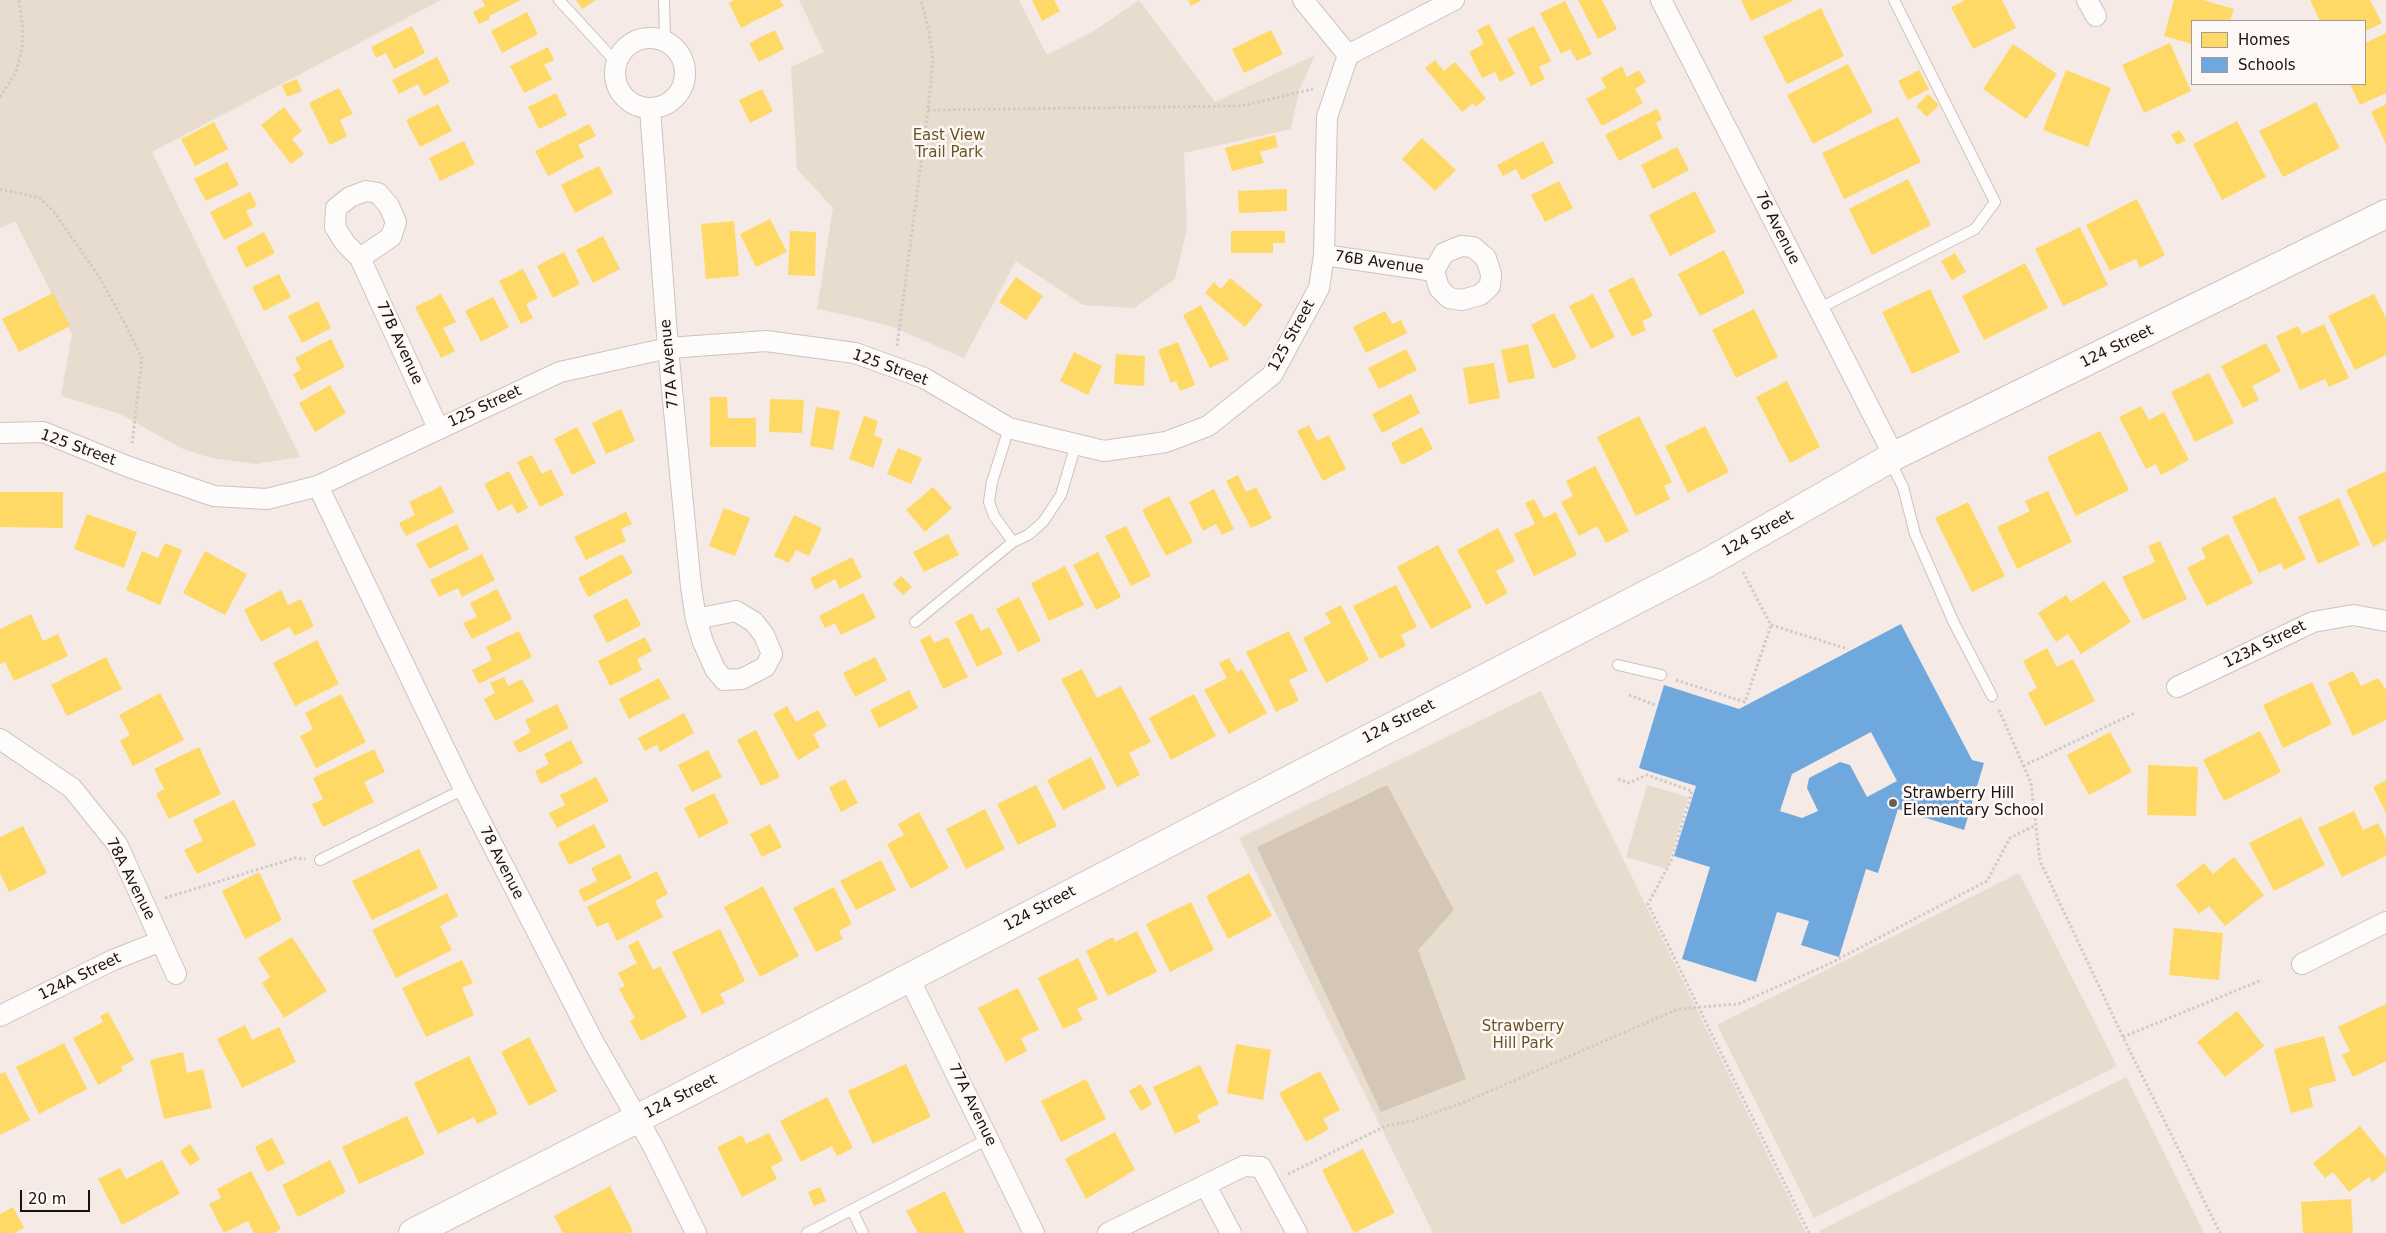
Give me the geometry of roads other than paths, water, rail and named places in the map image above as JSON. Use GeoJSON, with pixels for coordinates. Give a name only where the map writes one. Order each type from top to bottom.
{"type":"FeatureCollection","features":[{"type":"Feature","properties":{"kind":"street"},"geometry":{"type":"LineString","coordinates":[[1303,0],[1348,55],[1454,0]]}},
{"type":"Feature","properties":{"kind":"street","name":"76 Avenue"},"geometry":{"type":"LineString","coordinates":[[1661,0],[1818,309],[1891,458]]}},
{"type":"Feature","properties":{"kind":"street"},"geometry":{"type":"LineString","coordinates":[[653,37],[665,40],[682,57],[685,68],[685,80],[680,92],[672,101],[662,107],[639,107],[621,94],[614,73],[616,62],[621,51],[630,43],[641,38],[653,37]]}},
{"type":"Feature","properties":{"kind":"street","name":"125 Street"},"geometry":{"type":"LineString","coordinates":[[0,433],[43,432],[129,467],[214,496],[267,499],[318,486],[560,372],[668,348],[766,341],[855,353],[924,378],[1009,428],[1104,451],[1166,442],[1208,426],[1272,375],[1319,288],[1324,254],[1327,117],[1348,55]]}},
{"type":"Feature","properties":{"kind":"street","name":"77A Avenue"},"geometry":{"type":"LineString","coordinates":[[650,108],[668,348],[691,587],[696,619]]}},
{"type":"Feature","properties":{"kind":"street","name":"124 Street"},"geometry":{"type":"LineString","coordinates":[[413,1233],[637,1119],[1697,568],[1891,458],[2386,214]]}},
{"type":"Feature","properties":{"kind":"street","name":"76B Avenue"},"geometry":{"type":"LineString","coordinates":[[1324,254],[1434,270]]}},
{"type":"Feature","properties":{"kind":"street","name":"77B Avenue"},"geometry":{"type":"LineString","coordinates":[[360,258],[438,428]]}},
{"type":"Feature","properties":{"kind":"street","name":"78 Avenue"},"geometry":{"type":"LineString","coordinates":[[318,486],[464,789],[594,1043],[637,1119],[696,1233]]}},
{"type":"Feature","properties":{"kind":"street","name":"123A Street"},"geometry":{"type":"LineString","coordinates":[[2177,687],[2313,622],[2354,615],[2386,621]]}},
{"type":"Feature","properties":{"kind":"street","name":"78A Avenue"},"geometry":{"type":"LineString","coordinates":[[0,739],[72,788],[117,844],[176,974]]}},
{"type":"Feature","properties":{"kind":"street"},"geometry":{"type":"LineString","coordinates":[[2302,964],[2386,922]]}},
{"type":"Feature","properties":{"kind":"street","name":"124A Street"},"geometry":{"type":"LineString","coordinates":[[0,1016],[113,960],[161,941]]}},
{"type":"Feature","properties":{"kind":"street","name":"77A Avenue"},"geometry":{"type":"LineString","coordinates":[[909,978],[1034,1233]]}},
{"type":"Feature","properties":{"kind":"street"},"geometry":{"type":"LineString","coordinates":[[1108,1233],[1244,1166],[1261,1167],[1297,1233]]}},
{"type":"Feature","properties":{"kind":"street"},"geometry":{"type":"LineString","coordinates":[[1206,1186],[1231,1233]]}},
{"type":"Feature","properties":{"kind":"lane"},"geometry":{"type":"LineString","coordinates":[[559,0],[616,62]]}},
{"type":"Feature","properties":{"kind":"lane"},"geometry":{"type":"LineString","coordinates":[[664,0],[665,40]]}},
{"type":"Feature","properties":{"kind":"lane"},"geometry":{"type":"LineString","coordinates":[[1818,309],[1975,228],[1995,202],[1894,0]]}},
{"type":"Feature","properties":{"kind":"lane"},"geometry":{"type":"LineString","coordinates":[[1009,428],[992,482],[989,502],[994,516],[1013,542]]}},
{"type":"Feature","properties":{"kind":"lane"},"geometry":{"type":"LineString","coordinates":[[915,622],[1013,542],[1028,535],[1043,522],[1061,495],[1076,444]]}},
{"type":"Feature","properties":{"kind":"lane"},"geometry":{"type":"LineString","coordinates":[[1891,458],[1902,487],[1915,534],[1954,624],[1992,696]]}},
{"type":"Feature","properties":{"kind":"lane"},"geometry":{"type":"LineString","coordinates":[[1618,665],[1661,675]]}},
{"type":"Feature","properties":{"kind":"lane"},"geometry":{"type":"LineString","coordinates":[[320,860],[464,789]]}},
{"type":"Feature","properties":{"kind":"lane"},"geometry":{"type":"LineString","coordinates":[[807,1233],[988,1139]]}},
{"type":"Feature","properties":{"kind":"lane"},"geometry":{"type":"LineString","coordinates":[[852,1210],[863,1233]]}},
{"type":"Feature","properties":{"kind":"place","name":"Strawberry Hill Elementary School"},"geometry":{"type":"Point","coordinates":[1893,803]}},
{"type":"Feature","properties":{"kind":"park label","name":"East View Trail Park"},"geometry":{"type":"Point","coordinates":[949,144]}},
{"type":"Feature","properties":{"kind":"park label","name":"Strawberry Hill Park"},"geometry":{"type":"Point","coordinates":[1523,1036]}}]}
